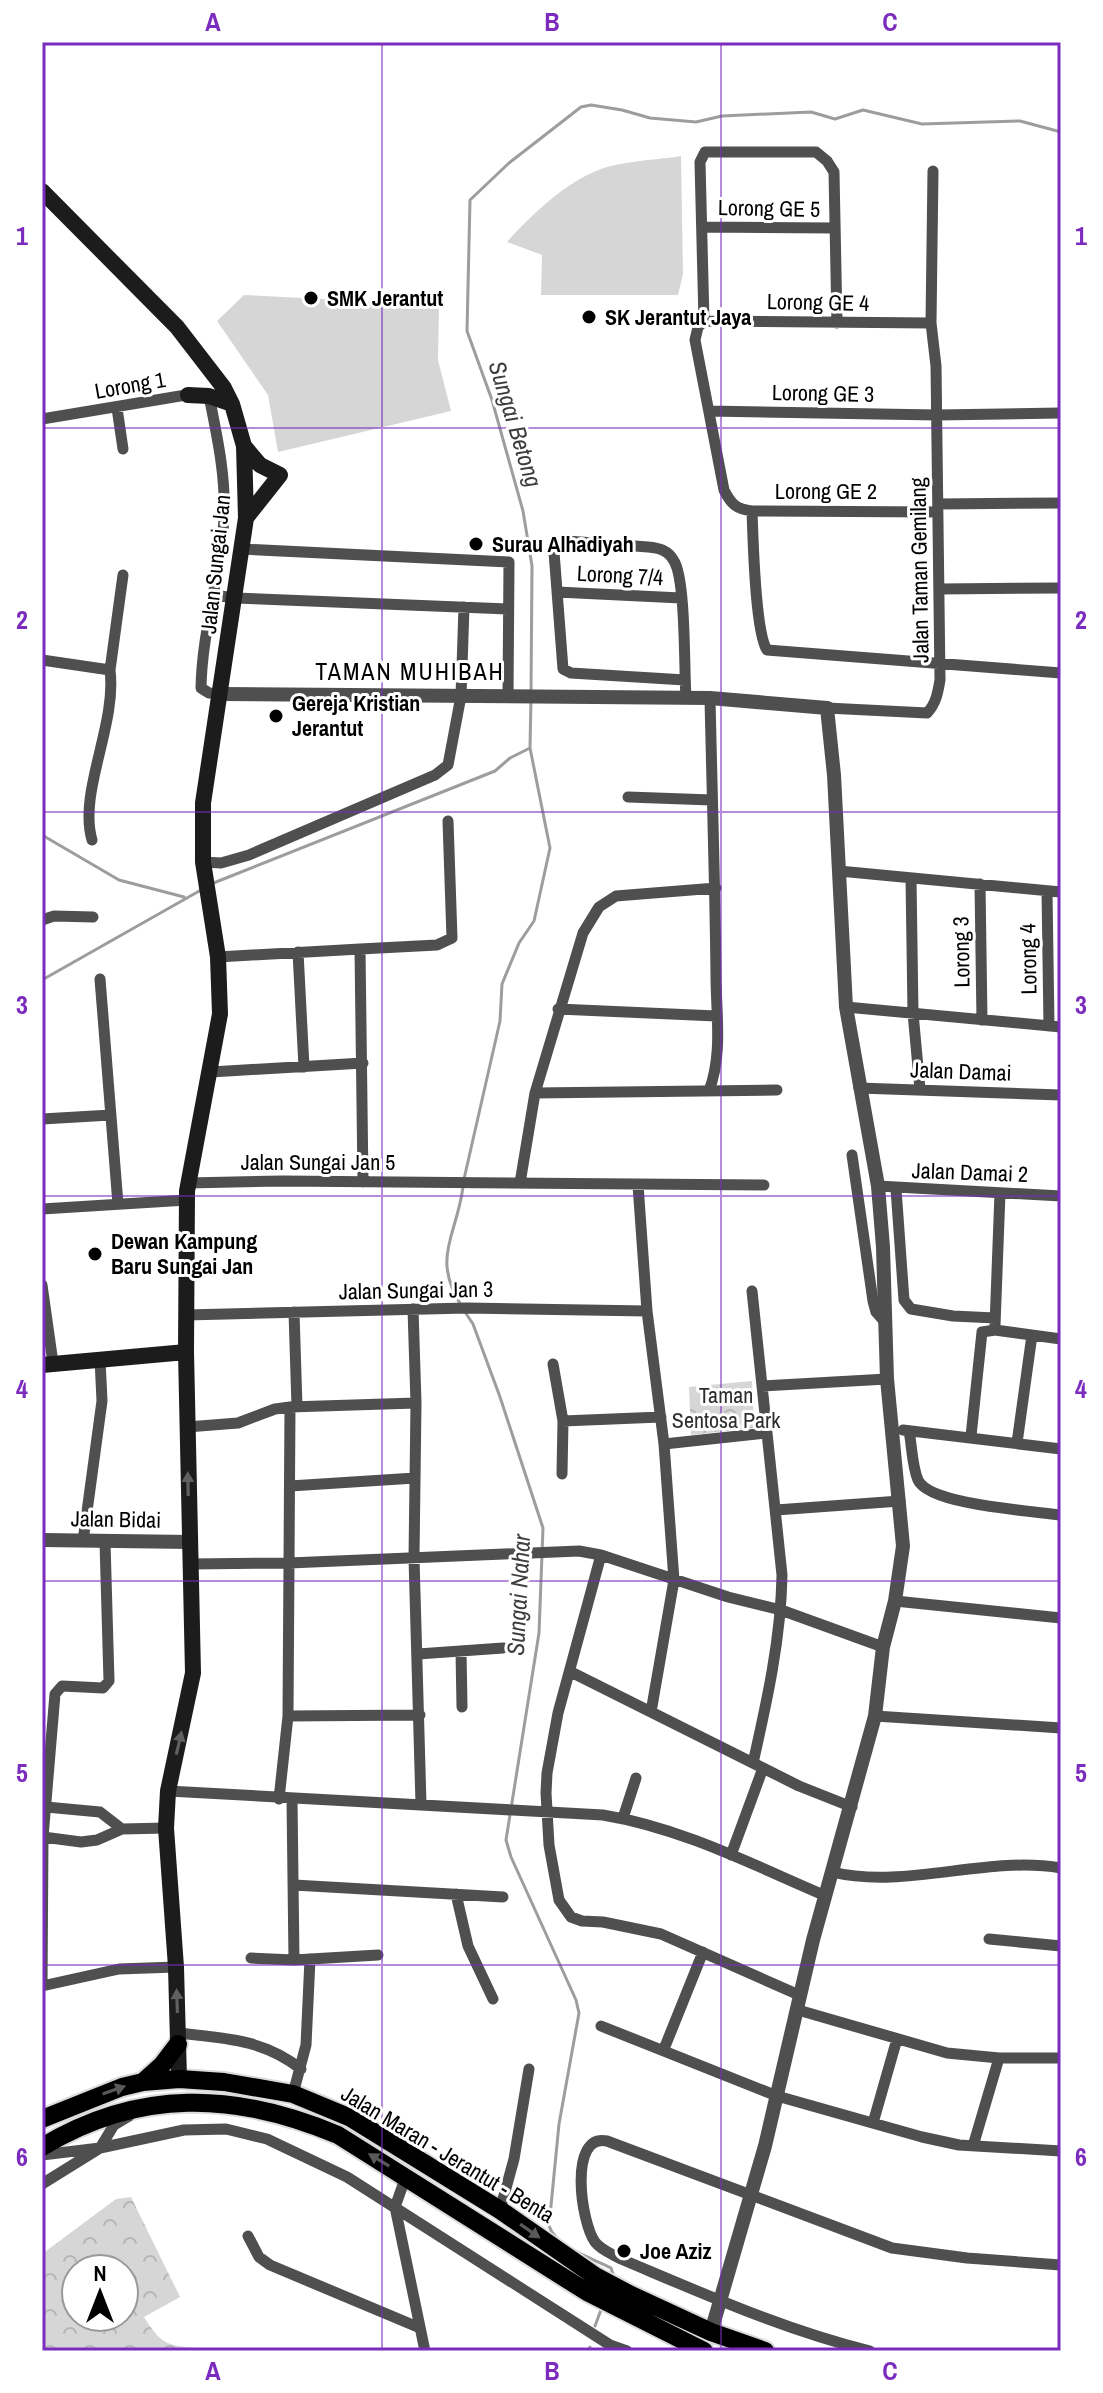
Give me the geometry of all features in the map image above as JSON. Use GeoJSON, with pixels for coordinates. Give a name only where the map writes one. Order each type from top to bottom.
{"type":"FeatureCollection","features":[{"type":"Feature","properties":{"kind":"main road","name":"Jalan Sungai Jan"},"geometry":{"type":"LineString","coordinates":[[42,191],[177,327],[208,367],[216,392],[232,404],[244,446],[246,518],[203,803],[204,867],[218,957],[220,1014],[187,1191],[186,1352],[193,1673],[168,1791],[166,1828],[176,1967],[179,2079]]}},
{"type":"Feature","properties":{"kind":"main road"},"geometry":{"type":"LineString","coordinates":[[185,396],[196,388],[208,367]]}},
{"type":"Feature","properties":{"kind":"main road"},"geometry":{"type":"LineString","coordinates":[[185,396],[216,392]]}},
{"type":"Feature","properties":{"kind":"main road"},"geometry":{"type":"LineString","coordinates":[[244,446],[260,465],[280,475],[246,518]]}},
{"type":"Feature","properties":{"kind":"main road"},"geometry":{"type":"LineString","coordinates":[[48,1364],[186,1352]]}},
{"type":"Feature","properties":{"kind":"main road"},"geometry":{"type":"LineString","coordinates":[[143,2082],[162,2065],[178,2038]]}},
{"type":"Feature","properties":{"kind":"main road"},"geometry":{"type":"LineString","coordinates":[[179,2079],[184,2092],[236,2097],[247,2102],[249,2107]]}},
{"type":"Feature","properties":{"kind":"main road","name":"Jalan Maran - Jerantut - Benta"},"geometry":{"type":"LineString","coordinates":[[42,2119],[122,2087],[143,2082],[179,2079],[248,2085],[293,2094],[351,2118],[500,2210],[591,2284]]}},
{"type":"Feature","properties":{"kind":"main road","name":"Jalan Maran - Jerantut - Benta"},"geometry":{"type":"LineString","coordinates":[[42,2147],[99,2118],[182,2103],[249,2107],[298,2118],[338,2135],[704,2351]]}},
{"type":"Feature","properties":{"kind":"main road","name":"Jalan Maran - Jerantut - Benta"},"geometry":{"type":"LineString","coordinates":[[625,2302],[667,2314],[765,2351]]}},
{"type":"Feature","properties":{"kind":"main road"},"geometry":{"type":"LineString","coordinates":[[667,2314],[677,2325],[737,2351]]}},
{"type":"Feature","properties":{"kind":"street"},"geometry":{"type":"LineString","coordinates":[[709,411],[695,340],[698,327],[704,321],[700,162],[705,152],[816,152],[827,161],[834,172],[837,323]]}},
{"type":"Feature","properties":{"kind":"street","name":"Jalan Taman Gemilang"},"geometry":{"type":"LineString","coordinates":[[827,708],[927,713],[937,697],[937,415],[935,345],[931,323],[933,171]]}},
{"type":"Feature","properties":{"kind":"street","name":"Lorong GE 5"},"geometry":{"type":"LineString","coordinates":[[702,227],[835,228]]}},
{"type":"Feature","properties":{"kind":"street","name":"Lorong GE 4"},"geometry":{"type":"LineString","coordinates":[[704,321],[931,323]]}},
{"type":"Feature","properties":{"kind":"street"},"geometry":{"type":"LineString","coordinates":[[216,392],[224,506],[201,688],[209,693],[710,698],[827,708],[834,775],[846,1007],[878,1186],[887,1379],[903,1546],[895,1601],[883,1647],[875,1716],[798,2002],[751,2197],[711,2332]]}},
{"type":"Feature","properties":{"kind":"street","name":"Lorong 1"},"geometry":{"type":"LineString","coordinates":[[42,419],[185,396]]}},
{"type":"Feature","properties":{"kind":"street"},"geometry":{"type":"LineString","coordinates":[[117,408],[123,449]]}},
{"type":"Feature","properties":{"kind":"street","name":"Lorong GE 3"},"geometry":{"type":"LineString","coordinates":[[709,411],[937,415],[1061,413]]}},
{"type":"Feature","properties":{"kind":"street","name":"Lorong GE 2"},"geometry":{"type":"LineString","coordinates":[[709,411],[724,490],[736,507],[752,511],[1061,503]]}},
{"type":"Feature","properties":{"kind":"street"},"geometry":{"type":"LineString","coordinates":[[752,511],[753,559],[765,648],[772,651],[1061,673]]}},
{"type":"Feature","properties":{"kind":"street"},"geometry":{"type":"LineString","coordinates":[[685,680],[566,671],[561,665],[554,552],[558,544],[567,541],[648,547],[667,552],[677,565],[681,598],[686,698]]}},
{"type":"Feature","properties":{"kind":"street"},"geometry":{"type":"LineString","coordinates":[[241,549],[509,562],[510,696]]}},
{"type":"Feature","properties":{"kind":"street"},"geometry":{"type":"LineString","coordinates":[[92,840],[89,811],[112,698],[110,670],[123,575]]}},
{"type":"Feature","properties":{"kind":"street"},"geometry":{"type":"LineString","coordinates":[[939,589],[1061,588]]}},
{"type":"Feature","properties":{"kind":"street","name":"Lorong 7/4"},"geometry":{"type":"LineString","coordinates":[[557,592],[681,598]]}},
{"type":"Feature","properties":{"kind":"street"},"geometry":{"type":"LineString","coordinates":[[213,595],[508,609]]}},
{"type":"Feature","properties":{"kind":"street"},"geometry":{"type":"LineString","coordinates":[[204,867],[249,855],[443,770],[451,759],[461,696],[464,607]]}},
{"type":"Feature","properties":{"kind":"street"},"geometry":{"type":"LineString","coordinates":[[42,660],[110,670]]}},
{"type":"Feature","properties":{"kind":"street"},"geometry":{"type":"LineString","coordinates":[[709,1091],[718,1055],[710,698]]}},
{"type":"Feature","properties":{"kind":"street"},"geometry":{"type":"LineString","coordinates":[[628,797],[712,800]]}},
{"type":"Feature","properties":{"kind":"street"},"geometry":{"type":"LineString","coordinates":[[218,957],[437,945],[452,938],[448,821]]}},
{"type":"Feature","properties":{"kind":"street"},"geometry":{"type":"LineString","coordinates":[[839,871],[1061,892]]}},
{"type":"Feature","properties":{"kind":"street"},"geometry":{"type":"LineString","coordinates":[[911,878],[913,1013],[920,1089]]}},
{"type":"Feature","properties":{"kind":"street","name":"Lorong 3"},"geometry":{"type":"LineString","coordinates":[[980,884],[982,1020]]}},
{"type":"Feature","properties":{"kind":"street"},"geometry":{"type":"LineString","coordinates":[[520,1183],[535,1093],[558,1009],[589,919],[605,901],[630,893],[716,888]]}},
{"type":"Feature","properties":{"kind":"street","name":"Lorong 4"},"geometry":{"type":"LineString","coordinates":[[1047,891],[1055,1026]]}},
{"type":"Feature","properties":{"kind":"street"},"geometry":{"type":"LineString","coordinates":[[42,920],[54,916],[93,917]]}},
{"type":"Feature","properties":{"kind":"street"},"geometry":{"type":"LineString","coordinates":[[360,949],[363,1182]]}},
{"type":"Feature","properties":{"kind":"street"},"geometry":{"type":"LineString","coordinates":[[298,952],[304,1067]]}},
{"type":"Feature","properties":{"kind":"street"},"geometry":{"type":"LineString","coordinates":[[100,979],[118,1204]]}},
{"type":"Feature","properties":{"kind":"street"},"geometry":{"type":"LineString","coordinates":[[846,1007],[1055,1026]]}},
{"type":"Feature","properties":{"kind":"street"},"geometry":{"type":"LineString","coordinates":[[558,1009],[716,1016]]}},
{"type":"Feature","properties":{"kind":"street"},"geometry":{"type":"LineString","coordinates":[[211,1072],[363,1063]]}},
{"type":"Feature","properties":{"kind":"street","name":"Jalan Damai"},"geometry":{"type":"LineString","coordinates":[[859,1088],[1061,1095]]}},
{"type":"Feature","properties":{"kind":"street"},"geometry":{"type":"LineString","coordinates":[[535,1093],[777,1090]]}},
{"type":"Feature","properties":{"kind":"street"},"geometry":{"type":"LineString","coordinates":[[42,1119],[111,1115]]}},
{"type":"Feature","properties":{"kind":"street"},"geometry":{"type":"LineString","coordinates":[[852,1155],[873,1301],[876,1312],[883,1320]]}},
{"type":"Feature","properties":{"kind":"street","name":"Jalan Sungai Jan 5"},"geometry":{"type":"LineString","coordinates":[[42,1209],[118,1204],[187,1191],[363,1182],[764,1185]]}},
{"type":"Feature","properties":{"kind":"street"},"geometry":{"type":"LineString","coordinates":[[638,1185],[647,1311],[664,1444],[674,1580],[651,1712]]}},
{"type":"Feature","properties":{"kind":"street","name":"Jalan Damai 2"},"geometry":{"type":"LineString","coordinates":[[878,1186],[1061,1196]]}},
{"type":"Feature","properties":{"kind":"street"},"geometry":{"type":"LineString","coordinates":[[896,1189],[904,1300],[911,1309],[1061,1339]]}},
{"type":"Feature","properties":{"kind":"street"},"geometry":{"type":"LineString","coordinates":[[995,1324],[1000,1193]]}},
{"type":"Feature","properties":{"kind":"street"},"geometry":{"type":"LineString","coordinates":[[42,1286],[48,1364]]}},
{"type":"Feature","properties":{"kind":"street"},"geometry":{"type":"LineString","coordinates":[[731,1855],[758,1765],[781,1610],[782,1575],[752,1291]]}},
{"type":"Feature","properties":{"kind":"street","name":"Jalan Sungai Jan 3"},"geometry":{"type":"LineString","coordinates":[[186,1315],[467,1308],[647,1311]]}},
{"type":"Feature","properties":{"kind":"street"},"geometry":{"type":"LineString","coordinates":[[413,1309],[416,1403],[414,1558],[421,1804]]}},
{"type":"Feature","properties":{"kind":"street"},"geometry":{"type":"LineString","coordinates":[[279,1799],[288,1716],[294,1312]]}},
{"type":"Feature","properties":{"kind":"street"},"geometry":{"type":"LineString","coordinates":[[971,1436],[981,1336],[995,1324]]}},
{"type":"Feature","properties":{"kind":"street"},"geometry":{"type":"LineString","coordinates":[[1017,1443],[1032,1335]]}},
{"type":"Feature","properties":{"kind":"street"},"geometry":{"type":"LineString","coordinates":[[83,1541],[102,1401],[100,1359]]}},
{"type":"Feature","properties":{"kind":"street"},"geometry":{"type":"LineString","coordinates":[[553,1364],[563,1421],[562,1474]]}},
{"type":"Feature","properties":{"kind":"street"},"geometry":{"type":"LineString","coordinates":[[762,1386],[887,1379]]}},
{"type":"Feature","properties":{"kind":"street"},"geometry":{"type":"LineString","coordinates":[[187,1427],[238,1423],[275,1409],[294,1407],[416,1403]]}},
{"type":"Feature","properties":{"kind":"street"},"geometry":{"type":"LineString","coordinates":[[563,1421],[661,1417]]}},
{"type":"Feature","properties":{"kind":"street"},"geometry":{"type":"LineString","coordinates":[[892,1429],[1061,1449]]}},
{"type":"Feature","properties":{"kind":"street"},"geometry":{"type":"LineString","coordinates":[[909,1431],[918,1480],[934,1494],[1061,1515]]}},
{"type":"Feature","properties":{"kind":"street"},"geometry":{"type":"LineString","coordinates":[[664,1444],[766,1433]]}},
{"type":"Feature","properties":{"kind":"street"},"geometry":{"type":"LineString","coordinates":[[290,1486],[415,1478]]}},
{"type":"Feature","properties":{"kind":"street"},"geometry":{"type":"LineString","coordinates":[[776,1510],[900,1501]]}},
{"type":"Feature","properties":{"kind":"street","name":"Jalan Bidai"},"geometry":{"type":"LineString","coordinates":[[42,1540],[190,1542]]}},
{"type":"Feature","properties":{"kind":"street"},"geometry":{"type":"LineString","coordinates":[[105,1542],[109,1681],[103,1688],[68,1686],[58,1689],[47,1730],[42,1986],[119,1969],[176,1967]]}},
{"type":"Feature","properties":{"kind":"street"},"geometry":{"type":"LineString","coordinates":[[191,1564],[579,1551],[781,1610],[883,1647]]}},
{"type":"Feature","properties":{"kind":"street"},"geometry":{"type":"LineString","coordinates":[[601,1555],[558,1713],[547,1773],[549,1845],[559,1900],[571,1917],[661,1934],[703,1952],[798,2002],[897,2039],[947,2053],[999,2058],[1061,2058]]}},
{"type":"Feature","properties":{"kind":"street"},"geometry":{"type":"LineString","coordinates":[[895,1601],[1061,1618]]}},
{"type":"Feature","properties":{"kind":"street"},"geometry":{"type":"LineString","coordinates":[[418,1654],[503,1648]]}},
{"type":"Feature","properties":{"kind":"street"},"geometry":{"type":"LineString","coordinates":[[461,1651],[462,1707]]}},
{"type":"Feature","properties":{"kind":"street"},"geometry":{"type":"LineString","coordinates":[[571,1672],[758,1765],[852,1807]]}},
{"type":"Feature","properties":{"kind":"street"},"geometry":{"type":"LineString","coordinates":[[288,1716],[420,1715]]}},
{"type":"Feature","properties":{"kind":"street"},"geometry":{"type":"LineString","coordinates":[[875,1716],[1061,1728]]}},
{"type":"Feature","properties":{"kind":"street"},"geometry":{"type":"LineString","coordinates":[[623,1818],[636,1778]]}},
{"type":"Feature","properties":{"kind":"street"},"geometry":{"type":"LineString","coordinates":[[168,1791],[279,1799],[494,1807],[623,1818],[659,1827],[826,1896]]}},
{"type":"Feature","properties":{"kind":"street"},"geometry":{"type":"LineString","coordinates":[[292,1799],[294,1960]]}},
{"type":"Feature","properties":{"kind":"street"},"geometry":{"type":"LineString","coordinates":[[46,1807],[100,1812],[122,1829]]}},
{"type":"Feature","properties":{"kind":"street"},"geometry":{"type":"LineString","coordinates":[[43,1837],[81,1842],[97,1840],[122,1829],[166,1828]]}},
{"type":"Feature","properties":{"kind":"street"},"geometry":{"type":"LineString","coordinates":[[832,1872],[874,1877],[1028,1865],[1061,1868]]}},
{"type":"Feature","properties":{"kind":"street"},"geometry":{"type":"LineString","coordinates":[[294,1885],[503,1897]]}},
{"type":"Feature","properties":{"kind":"street"},"geometry":{"type":"LineString","coordinates":[[456,1894],[468,1946],[493,1999]]}},
{"type":"Feature","properties":{"kind":"street"},"geometry":{"type":"LineString","coordinates":[[989,1939],[1061,1946]]}},
{"type":"Feature","properties":{"kind":"street"},"geometry":{"type":"LineString","coordinates":[[664,2049],[703,1952]]}},
{"type":"Feature","properties":{"kind":"street"},"geometry":{"type":"LineString","coordinates":[[251,1958],[294,1960],[378,1955]]}},
{"type":"Feature","properties":{"kind":"street"},"geometry":{"type":"LineString","coordinates":[[293,2094],[306,2045],[310,1959]]}},
{"type":"Feature","properties":{"kind":"street"},"geometry":{"type":"LineString","coordinates":[[601,2026],[777,2096],[922,2137],[973,2146],[1061,2151]]}},
{"type":"Feature","properties":{"kind":"street"},"geometry":{"type":"LineString","coordinates":[[178,2038],[229,2038],[262,2046],[301,2069]]}},
{"type":"Feature","properties":{"kind":"street"},"geometry":{"type":"LineString","coordinates":[[873,2123],[897,2039]]}},
{"type":"Feature","properties":{"kind":"street"},"geometry":{"type":"LineString","coordinates":[[973,2146],[999,2058]]}},
{"type":"Feature","properties":{"kind":"street"},"geometry":{"type":"LineString","coordinates":[[500,2210],[514,2159],[529,2069]]}},
{"type":"Feature","properties":{"kind":"street"},"geometry":{"type":"LineString","coordinates":[[42,2184],[100,2148],[114,2125],[148,2107]]}},
{"type":"Feature","properties":{"kind":"street"},"geometry":{"type":"LineString","coordinates":[[42,2155],[100,2148],[184,2130],[226,2129],[267,2139],[347,2177],[609,2348],[627,2351]]}},
{"type":"Feature","properties":{"kind":"street"},"geometry":{"type":"LineString","coordinates":[[870,2351],[826,2339],[720,2299],[600,2248],[593,2240],[584,2215],[581,2170],[585,2152],[596,2140],[607,2141],[892,2248],[967,2258],[1061,2265]]}},
{"type":"Feature","properties":{"kind":"street"},"geometry":{"type":"LineString","coordinates":[[406,2176],[395,2207],[425,2351]]}},
{"type":"Feature","properties":{"kind":"street"},"geometry":{"type":"LineString","coordinates":[[248,2236],[259,2257],[270,2265],[420,2328]]}},
{"type":"Feature","properties":{"kind":"green space"},"geometry":{"type":"Polygon","coordinates":[[[681,156],[683,274],[678,295],[541,295],[542,255],[507,242],[527,221],[550,200],[588,174],[630,162],[681,156]]]}},
{"type":"Feature","properties":{"kind":"green space"},"geometry":{"type":"Polygon","coordinates":[[[244,295],[439,305],[438,360],[451,411],[278,452],[268,395],[217,321],[244,295]]]}},
{"type":"Feature","properties":{"kind":"green space","name":"Taman Sentosa Park"},"geometry":{"type":"Polygon","coordinates":[[[752,1381],[754,1428],[691,1435],[689,1387],[752,1381]]]}},
{"type":"Feature","properties":{"kind":"green space"},"geometry":{"type":"Polygon","coordinates":[[[131,2197],[180,2297],[144,2317],[154,2332],[166,2342],[204,2351],[42,2351],[42,2254],[116,2199],[131,2197]]]}},
{"type":"Feature","properties":{"kind":"waterway","name":"Sungai Betong"},"geometry":{"type":"LineString","coordinates":[[531,692],[532,566],[523,511],[492,400],[467,331],[470,200],[509,163],[581,107],[591,105],[650,118],[696,122],[722,116],[811,112],[835,119],[863,110],[922,124],[1020,121],[1061,132]]}},
{"type":"Feature","properties":{"kind":"waterway","name":"Sungai Nahar"},"geometry":{"type":"LineString","coordinates":[[464,1179],[500,1021],[502,984],[519,943],[534,921],[550,848],[530,748],[531,699]]}},
{"type":"Feature","properties":{"kind":"waterway","name":"Sungai Betong"},"geometry":{"type":"LineString","coordinates":[[211,884],[495,771],[510,758],[530,748]]}},
{"type":"Feature","properties":{"kind":"waterway"},"geometry":{"type":"LineString","coordinates":[[42,835],[119,880],[184,897]]}},
{"type":"Feature","properties":{"kind":"waterway","name":"Sungai Betong"},"geometry":{"type":"LineString","coordinates":[[42,980],[201,890]]}},
{"type":"Feature","properties":{"kind":"waterway","name":"Sungai Nahar"},"geometry":{"type":"LineString","coordinates":[[461,1305],[452,1288],[447,1259],[463,1187]]}},
{"type":"Feature","properties":{"kind":"waterway","name":"Sungai Nahar"},"geometry":{"type":"LineString","coordinates":[[465,1312],[473,1324],[500,1397],[543,1528],[539,1633],[506,1840],[579,2013],[559,2124],[549,2226],[567,2246],[611,2268],[614,2278]]}},
{"type":"Feature","properties":{"kind":"waterway","name":"Sungai Nahar"},"geometry":{"type":"LineString","coordinates":[[595,2326],[602,2307]]}},
{"type":"Feature","properties":{"kind":"waterway","name":"Sungai Nahar"},"geometry":{"type":"LineString","coordinates":[[588,2351],[590,2347]]}},
{"type":"Feature","properties":{"kind":"place","name":"SMK Jerantut"},"geometry":{"type":"Point","coordinates":[311,298]}},
{"type":"Feature","properties":{"kind":"place","name":"SK Jerantut Jaya"},"geometry":{"type":"Point","coordinates":[589,317]}},
{"type":"Feature","properties":{"kind":"place","name":"Surau Alhadiyah"},"geometry":{"type":"Point","coordinates":[476,544]}},
{"type":"Feature","properties":{"kind":"place","name":"Gereja Kristian Jerantut"},"geometry":{"type":"Point","coordinates":[276,716]}},
{"type":"Feature","properties":{"kind":"place","name":"Dewan Kampung Baru Sungai Jan"},"geometry":{"type":"Point","coordinates":[95,1254]}},
{"type":"Feature","properties":{"kind":"place","name":"Joe Aziz"},"geometry":{"type":"Point","coordinates":[624,2251]}},
{"type":"Feature","properties":{"kind":"district","name":"TAMAN MUHIBAH"},"geometry":{"type":"Point","coordinates":[410,672]}}]}
